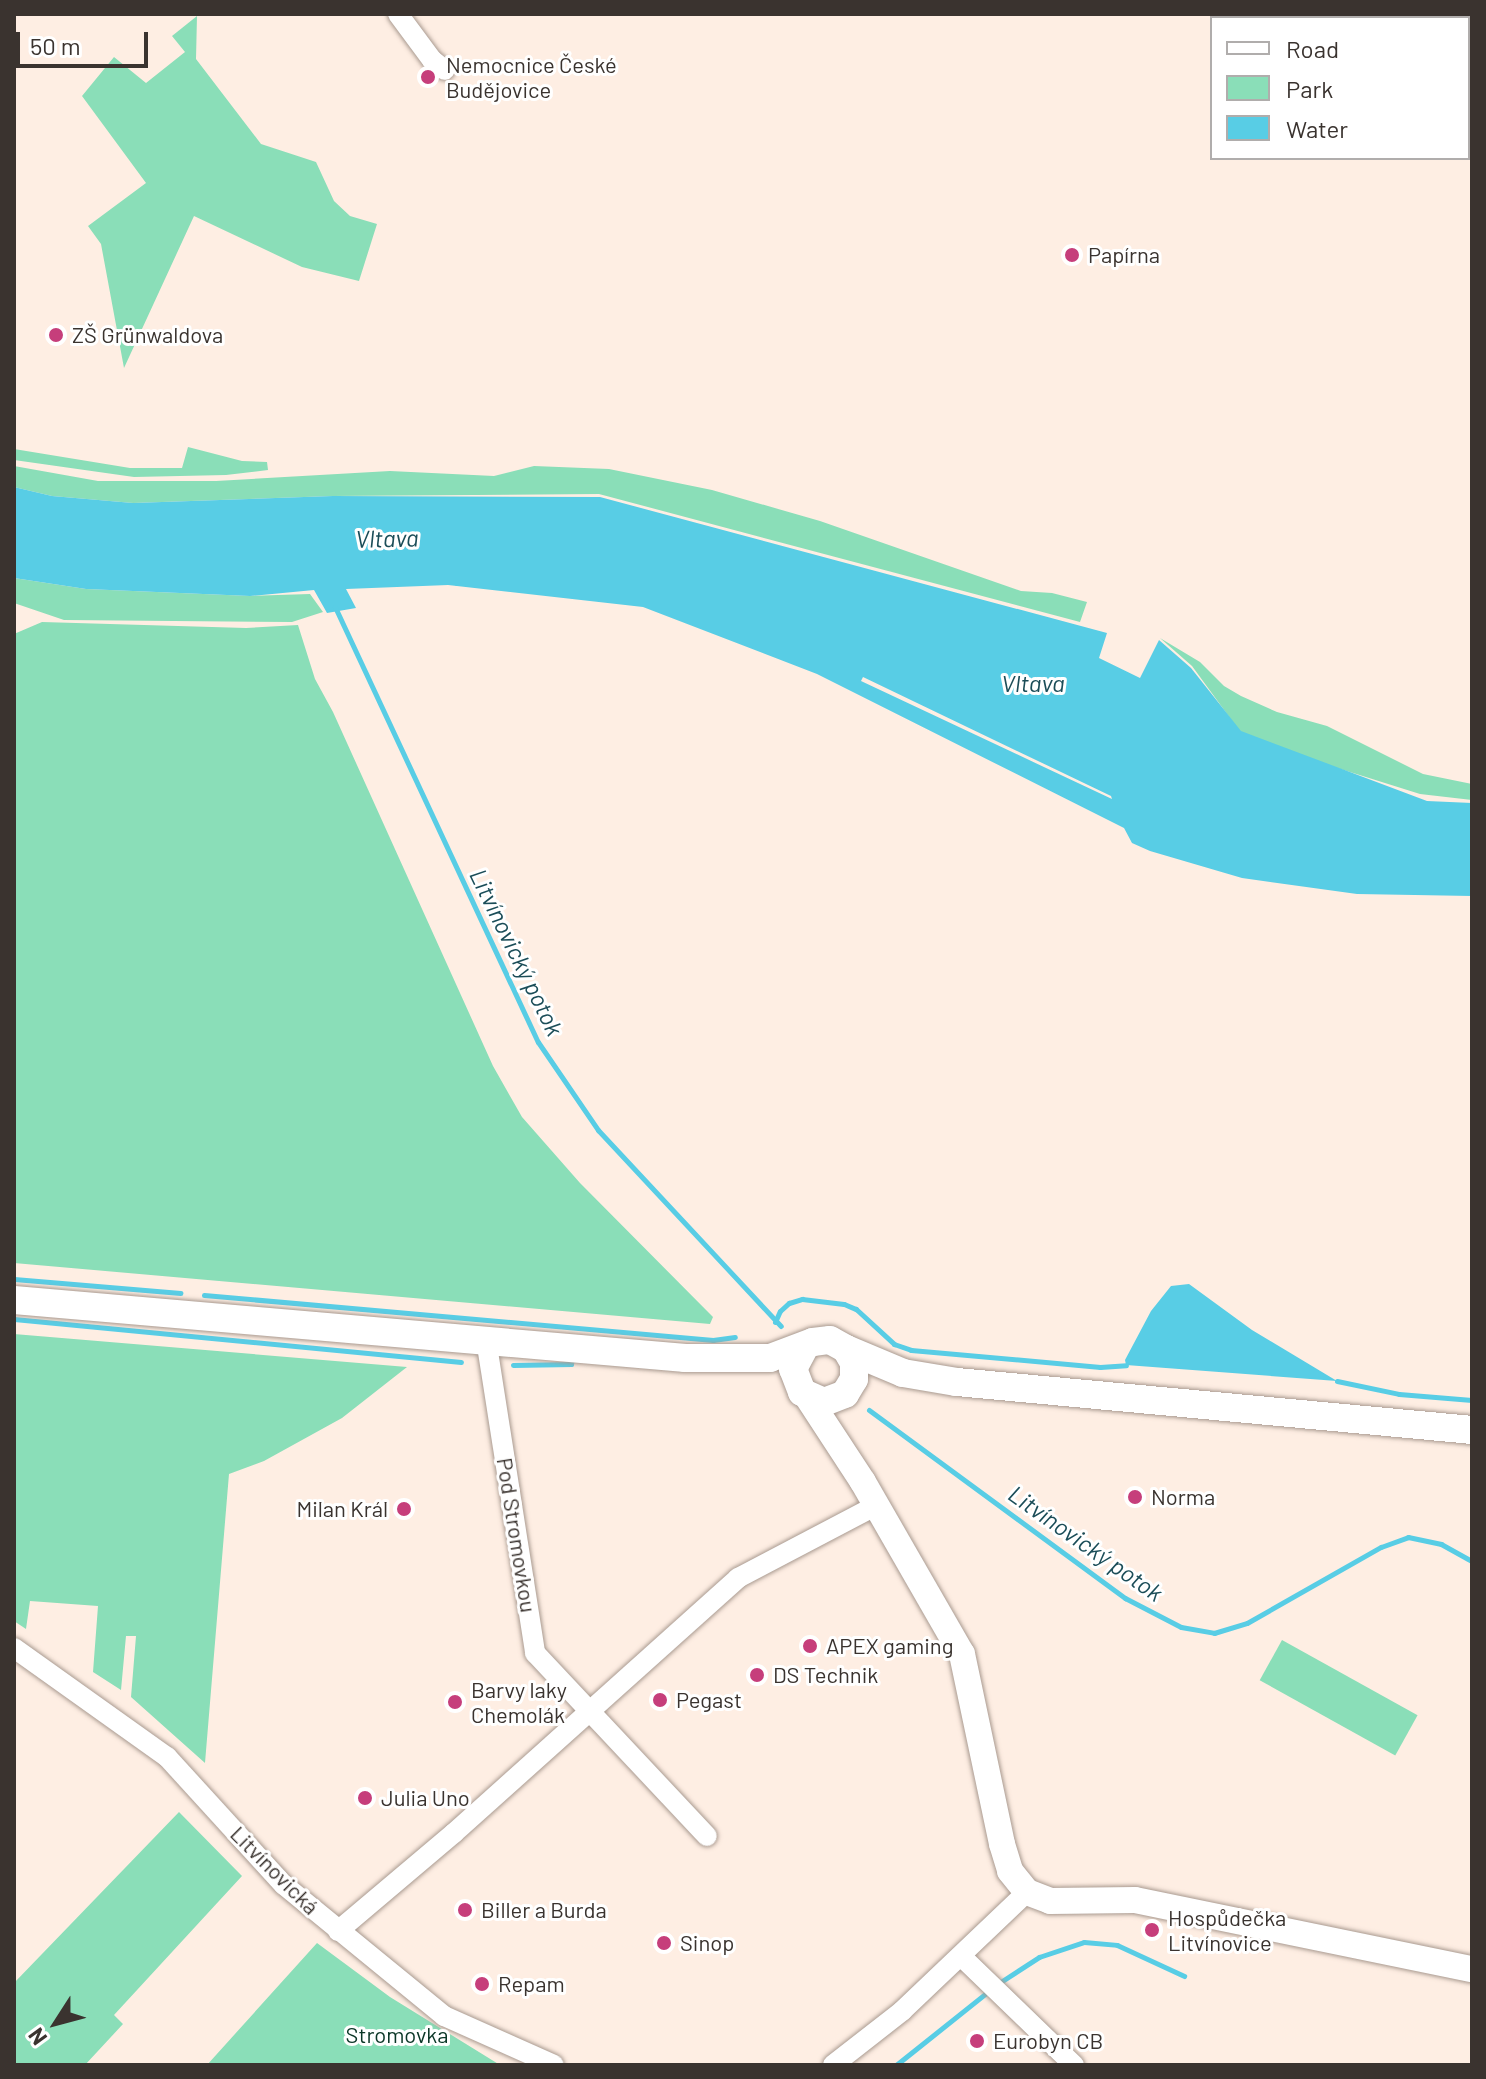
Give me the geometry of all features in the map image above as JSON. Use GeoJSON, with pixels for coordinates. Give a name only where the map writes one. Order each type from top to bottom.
{"type":"FeatureCollection","features":[{"type":"Feature","properties":{"kind":"main road"},"geometry":{"type":"LineString","coordinates":[[14,1300],[685,1358],[756,1360],[830,1340],[903,1373],[957,1382],[1472,1430]]}},
{"type":"Feature","properties":{"kind":"main road"},"geometry":{"type":"LineString","coordinates":[[685,1358],[765,1348],[813,1327],[829,1325],[891,1357],[957,1382]]}},
{"type":"Feature","properties":{"kind":"main road"},"geometry":{"type":"LineString","coordinates":[[802,1392],[794,1360],[805,1346]]}},
{"type":"Feature","properties":{"kind":"main road"},"geometry":{"type":"LineString","coordinates":[[846,1349],[854,1363],[848,1390]]}},
{"type":"Feature","properties":{"kind":"main road"},"geometry":{"type":"LineString","coordinates":[[685,1358],[769,1375],[824,1402],[848,1390],[957,1382]]}},
{"type":"Feature","properties":{"kind":"street"},"geometry":{"type":"LineString","coordinates":[[398,14],[432,60],[445,70]]}},
{"type":"Feature","properties":{"kind":"street","name":"Pod Stromovkou"},"geometry":{"type":"LineString","coordinates":[[486,1339],[535,1653],[707,1836]]}},
{"type":"Feature","properties":{"kind":"street"},"geometry":{"type":"LineString","coordinates":[[842,1448],[839,1415],[848,1390]]}},
{"type":"Feature","properties":{"kind":"street"},"geometry":{"type":"LineString","coordinates":[[802,1392],[877,1505],[962,1654],[1002,1844],[1010,1871],[1027,1892],[1050,1901],[1135,1900],[1472,1969]]}},
{"type":"Feature","properties":{"kind":"street"},"geometry":{"type":"LineString","coordinates":[[338,1931],[454,1833],[738,1578],[877,1505]]}},
{"type":"Feature","properties":{"kind":"street","name":"Litvínovická"},"geometry":{"type":"LineString","coordinates":[[14,1648],[167,1757],[284,1885],[444,2016],[554,2065]]}},
{"type":"Feature","properties":{"kind":"street"},"geometry":{"type":"LineString","coordinates":[[833,2065],[902,2011],[1027,1892]]}},
{"type":"Feature","properties":{"kind":"street"},"geometry":{"type":"LineString","coordinates":[[962,1957],[1074,2065]]}},
{"type":"Feature","properties":{"kind":"green space"},"geometry":{"type":"Polygon","coordinates":[[[197,16],[196,59],[261,144],[316,162],[334,201],[350,216],[377,224],[359,281],[302,267],[194,216],[124,368],[101,244],[88,226],[146,183],[82,96],[114,57],[146,83],[185,52],[172,36],[197,16]]]}},
{"type":"Feature","properties":{"kind":"green space"},"geometry":{"type":"Polygon","coordinates":[[[188,447],[242,461],[267,462],[268,470],[226,475],[134,477],[14,460],[14,449],[130,468],[182,468],[188,447]]]}},
{"type":"Feature","properties":{"kind":"green space"},"geometry":{"type":"Polygon","coordinates":[[[14,466],[98,481],[216,481],[390,471],[494,476],[534,466],[609,469],[712,490],[820,521],[1021,591],[1052,593],[1087,602],[1080,622],[599,494],[333,496],[133,503],[52,496],[14,487],[14,466]]]}},
{"type":"Feature","properties":{"kind":"green space"},"geometry":{"type":"Polygon","coordinates":[[[14,578],[86,589],[250,596],[310,594],[323,612],[292,622],[64,620],[14,603],[14,578]]]}},
{"type":"Feature","properties":{"kind":"green space"},"geometry":{"type":"Polygon","coordinates":[[[42,622],[246,628],[298,625],[315,679],[333,712],[493,1066],[522,1117],[580,1183],[713,1317],[710,1324],[14,1263],[14,634],[42,622]]]}},
{"type":"Feature","properties":{"kind":"green space"},"geometry":{"type":"Polygon","coordinates":[[[1160,638],[1200,662],[1224,686],[1241,696],[1277,712],[1327,726],[1423,774],[1472,784],[1472,800],[1420,794],[1299,756],[1241,733],[1192,666],[1160,638]]]}},
{"type":"Feature","properties":{"kind":"green space"},"geometry":{"type":"Polygon","coordinates":[[[14,1334],[407,1367],[342,1418],[264,1461],[229,1474],[205,1763],[131,1697],[136,1636],[126,1636],[121,1690],[93,1672],[98,1606],[30,1601],[26,1629],[14,1621],[14,1334]]]}},
{"type":"Feature","properties":{"kind":"green space"},"geometry":{"type":"Polygon","coordinates":[[[1282,1640],[1418,1715],[1395,1755],[1260,1680],[1282,1640]]]}},
{"type":"Feature","properties":{"kind":"green space"},"geometry":{"type":"Polygon","coordinates":[[[179,1812],[242,1876],[114,2015],[123,2024],[85,2065],[14,2065],[14,1983],[179,1812]]]}},
{"type":"Feature","properties":{"kind":"green space","name":"Stromovka"},"geometry":{"type":"Polygon","coordinates":[[[317,1943],[390,1997],[500,2065],[207,2065],[317,1943]]]}},
{"type":"Feature","properties":{"kind":"water","name":"Vltava"},"geometry":{"type":"Polygon","coordinates":[[[14,487],[52,496],[133,503],[333,496],[600,497],[1107,633],[1099,658],[1140,678],[1159,640],[1191,668],[1241,731],[1427,801],[1472,803],[1472,896],[1357,894],[1242,878],[1150,851],[1132,843],[1124,828],[817,674],[643,607],[448,585],[346,589],[356,608],[327,613],[314,590],[250,596],[86,589],[14,578],[14,487]],[[863,677],[861,681],[1112,799],[863,677]]]}},
{"type":"Feature","properties":{"kind":"water"},"geometry":{"type":"Polygon","coordinates":[[[1189,1284],[1252,1330],[1337,1381],[1126,1365],[1125,1360],[1151,1311],[1171,1286],[1189,1284]]]}},
{"type":"Feature","properties":{"kind":"waterway","name":"Litvínovický potok"},"geometry":{"type":"LineString","coordinates":[[335,607],[538,1042],[598,1130],[781,1326]]}},
{"type":"Feature","properties":{"kind":"waterway"},"geometry":{"type":"LineString","coordinates":[[14,1279],[180,1293]]}},
{"type":"Feature","properties":{"kind":"waterway"},"geometry":{"type":"LineString","coordinates":[[204,1295],[713,1340],[735,1337]]}},
{"type":"Feature","properties":{"kind":"waterway"},"geometry":{"type":"LineString","coordinates":[[775,1322],[780,1311],[789,1303],[802,1299],[844,1304],[856,1309],[894,1344],[911,1350],[1100,1367],[1126,1365]]}},
{"type":"Feature","properties":{"kind":"waterway"},"geometry":{"type":"LineString","coordinates":[[14,1319],[461,1362]]}},
{"type":"Feature","properties":{"kind":"waterway"},"geometry":{"type":"LineString","coordinates":[[513,1365],[571,1364],[572,1359]]}},
{"type":"Feature","properties":{"kind":"waterway"},"geometry":{"type":"LineString","coordinates":[[1337,1381],[1399,1394],[1472,1400]]}},
{"type":"Feature","properties":{"kind":"waterway","name":"Litvínovický potok"},"geometry":{"type":"LineString","coordinates":[[869,1410],[1125,1598],[1181,1627],[1214,1633],[1247,1623],[1381,1547],[1408,1537],[1441,1544],[1472,1561]]}},
{"type":"Feature","properties":{"kind":"waterway"},"geometry":{"type":"LineString","coordinates":[[999,1983],[1039,1957],[1084,1942],[1117,1945],[1184,1976]]}},
{"type":"Feature","properties":{"kind":"waterway"},"geometry":{"type":"LineString","coordinates":[[896,2065],[990,1990]]}},
{"type":"Feature","properties":{"kind":"place","name":"Nemocnice České Budějovice"},"geometry":{"type":"Point","coordinates":[428,77]}},
{"type":"Feature","properties":{"kind":"place","name":"Papírna"},"geometry":{"type":"Point","coordinates":[1072,255]}},
{"type":"Feature","properties":{"kind":"place","name":"ZŠ Grünwaldova"},"geometry":{"type":"Point","coordinates":[56,335]}},
{"type":"Feature","properties":{"kind":"place","name":"Norma"},"geometry":{"type":"Point","coordinates":[1135,1497]}},
{"type":"Feature","properties":{"kind":"place","name":"Milan Král"},"geometry":{"type":"Point","coordinates":[404,1509]}},
{"type":"Feature","properties":{"kind":"place","name":"APEX gaming"},"geometry":{"type":"Point","coordinates":[810,1646]}},
{"type":"Feature","properties":{"kind":"place","name":"DS Technik"},"geometry":{"type":"Point","coordinates":[757,1675]}},
{"type":"Feature","properties":{"kind":"place","name":"Pegast"},"geometry":{"type":"Point","coordinates":[660,1700]}},
{"type":"Feature","properties":{"kind":"place","name":"Barvy laky Chemolák"},"geometry":{"type":"Point","coordinates":[455,1702]}},
{"type":"Feature","properties":{"kind":"place","name":"Julia Uno"},"geometry":{"type":"Point","coordinates":[365,1798]}},
{"type":"Feature","properties":{"kind":"place","name":"Biller a Burda"},"geometry":{"type":"Point","coordinates":[465,1910]}},
{"type":"Feature","properties":{"kind":"place","name":"Hospůdečka Litvínovice"},"geometry":{"type":"Point","coordinates":[1152,1930]}},
{"type":"Feature","properties":{"kind":"place","name":"Sinop"},"geometry":{"type":"Point","coordinates":[664,1943]}},
{"type":"Feature","properties":{"kind":"place","name":"Repam"},"geometry":{"type":"Point","coordinates":[482,1984]}},
{"type":"Feature","properties":{"kind":"place","name":"Eurobyn CB"},"geometry":{"type":"Point","coordinates":[977,2041]}}]}
